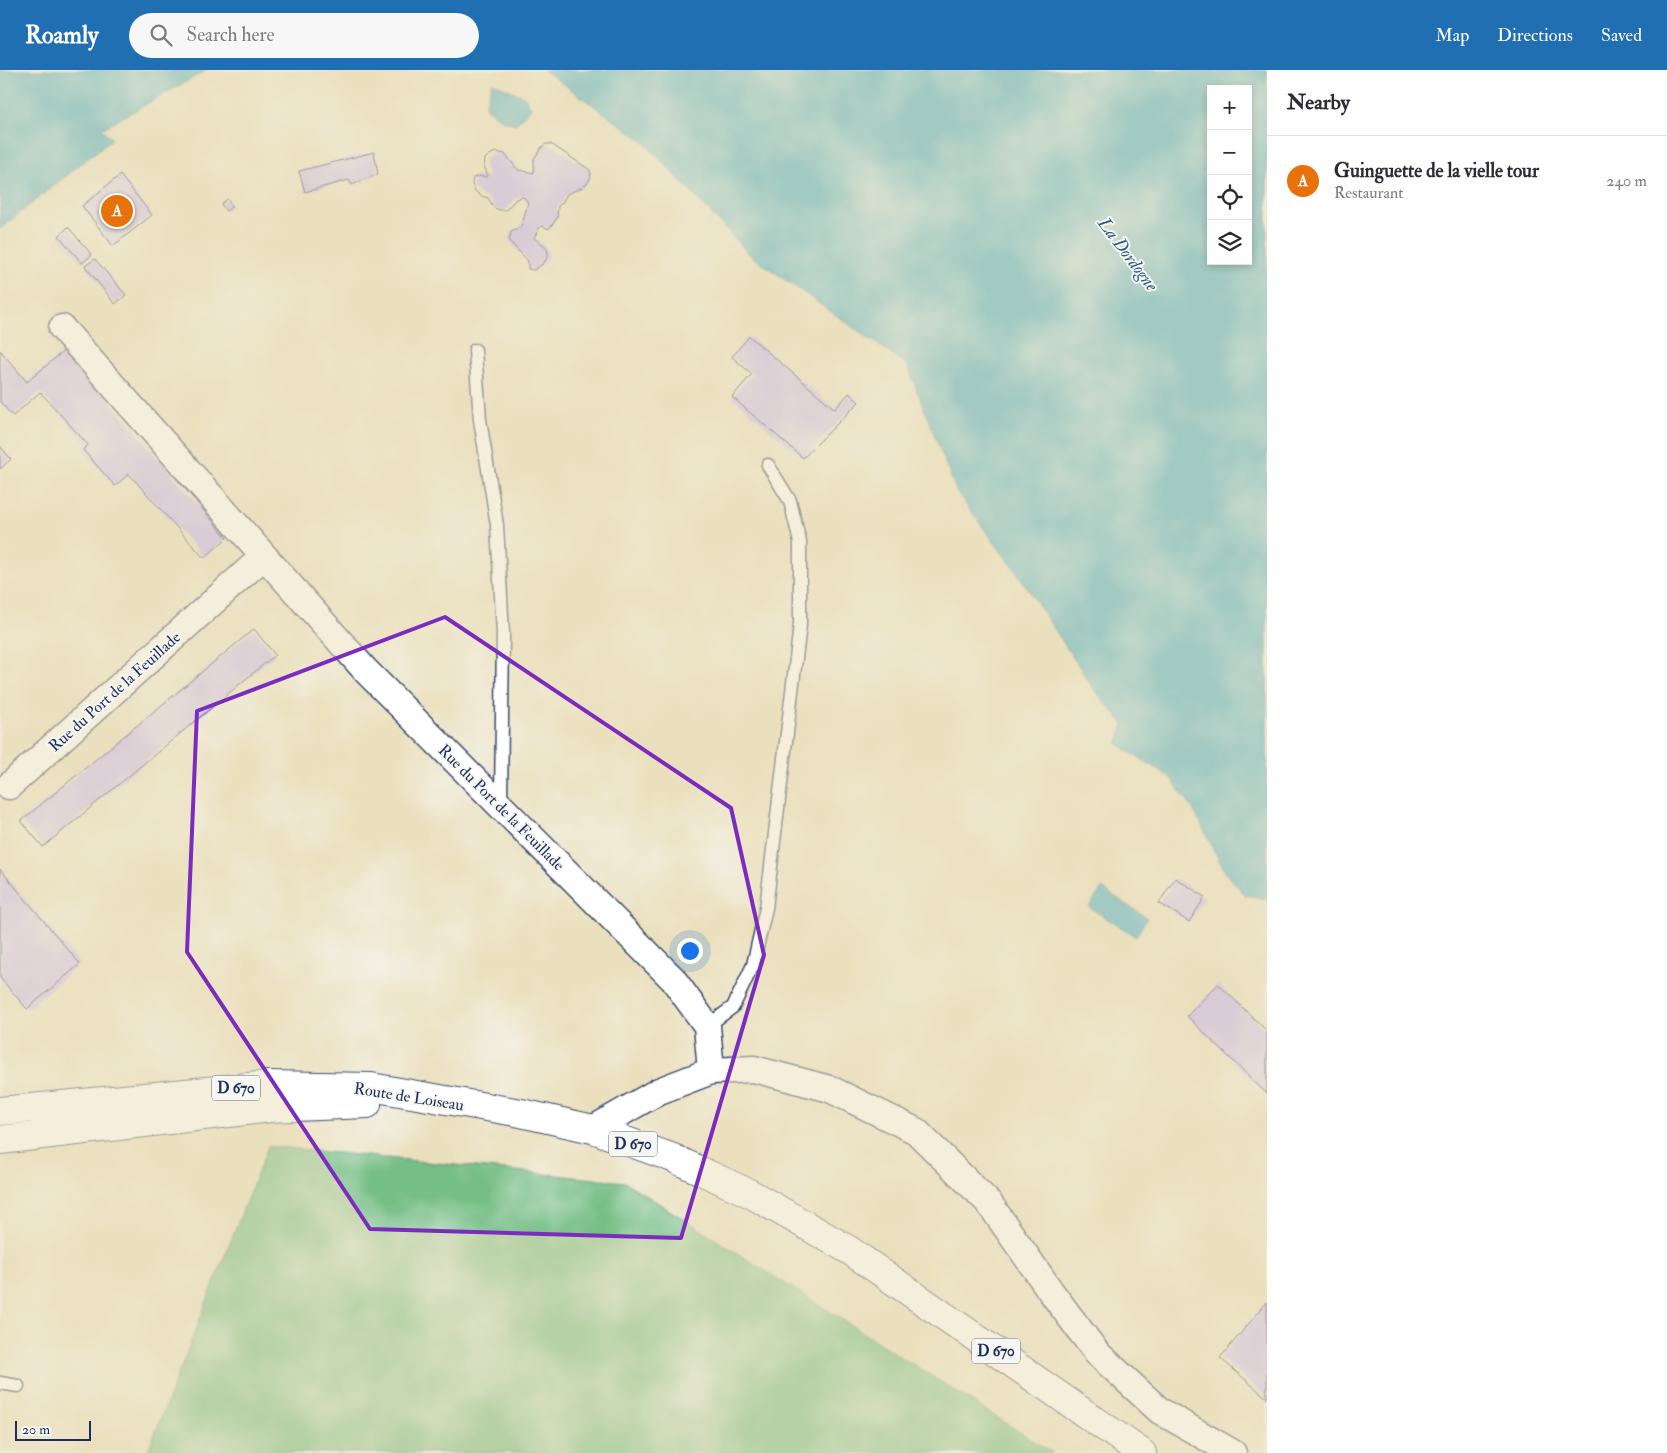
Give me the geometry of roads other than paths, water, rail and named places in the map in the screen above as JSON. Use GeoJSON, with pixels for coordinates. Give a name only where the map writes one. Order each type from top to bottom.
{"type":"FeatureCollection","features":[{"type":"Feature","properties":{"kind":"main road","name":"Route de Loiseau"},"geometry":{"type":"LineString","coordinates":[[0,1111],[269,1085],[371,1087],[472,1105]]}},
{"type":"Feature","properties":{"kind":"main road","name":"Route de Loiseau"},"geometry":{"type":"LineString","coordinates":[[0,1140],[271,1108],[371,1104],[472,1105]]}},
{"type":"Feature","properties":{"kind":"main road","name":"D 670"},"geometry":{"type":"LineString","coordinates":[[472,1105],[521,1112],[593,1130],[673,1158],[751,1194],[849,1250],[1142,1453]]}},
{"type":"Feature","properties":{"kind":"street","name":"Rue du Port de la Feuillade"},"geometry":{"type":"LineString","coordinates":[[62,328],[366,671],[673,979],[707,1026]]}},
{"type":"Feature","properties":{"kind":"street","name":"Rue du Port de la Feuillade"},"geometry":{"type":"LineString","coordinates":[[9,786],[264,556]]}},
{"type":"Feature","properties":{"kind":"street"},"geometry":{"type":"LineString","coordinates":[[707,1026],[711,1071]]}},
{"type":"Feature","properties":{"kind":"street"},"geometry":{"type":"LineString","coordinates":[[593,1130],[659,1091],[711,1071],[754,1068],[830,1089],[916,1131],[990,1203],[1052,1293],[1098,1353],[1160,1411],[1233,1453]]}},
{"type":"Feature","properties":{"kind":"lane"},"geometry":{"type":"LineString","coordinates":[[475,350],[480,420],[497,525],[503,633],[501,806]]}},
{"type":"Feature","properties":{"kind":"lane"},"geometry":{"type":"LineString","coordinates":[[707,1026],[733,1007],[753,965],[766,908],[800,625],[800,542],[790,501],[768,465]]}},
{"type":"Feature","properties":{"kind":"lane"},"geometry":{"type":"LineString","coordinates":[[0,1383],[18,1386]]}},
{"type":"Feature","properties":{"kind":"water"},"geometry":{"type":"Polygon","coordinates":[[[0,70],[207,70],[102,129],[112,139],[0,229],[0,70]]]}},
{"type":"Feature","properties":{"kind":"water","name":"La Dordogne"},"geometry":{"type":"Polygon","coordinates":[[[544,70],[1267,70],[1267,899],[1245,895],[1226,874],[1193,809],[1170,777],[1117,744],[1124,724],[1095,691],[1016,571],[957,493],[907,365],[751,256],[643,141],[544,70]]]}},
{"type":"Feature","properties":{"kind":"water"},"geometry":{"type":"Polygon","coordinates":[[[492,82],[525,97],[531,108],[516,124],[503,121],[485,107],[492,82]]]}},
{"type":"Feature","properties":{"kind":"water"},"geometry":{"type":"Polygon","coordinates":[[[1102,888],[1147,918],[1136,937],[1089,907],[1102,888]]]}},
{"type":"Feature","properties":{"kind":"place","name":"Guinguette de la vielle tour"},"geometry":{"type":"Point","coordinates":[117,211]}}]}
